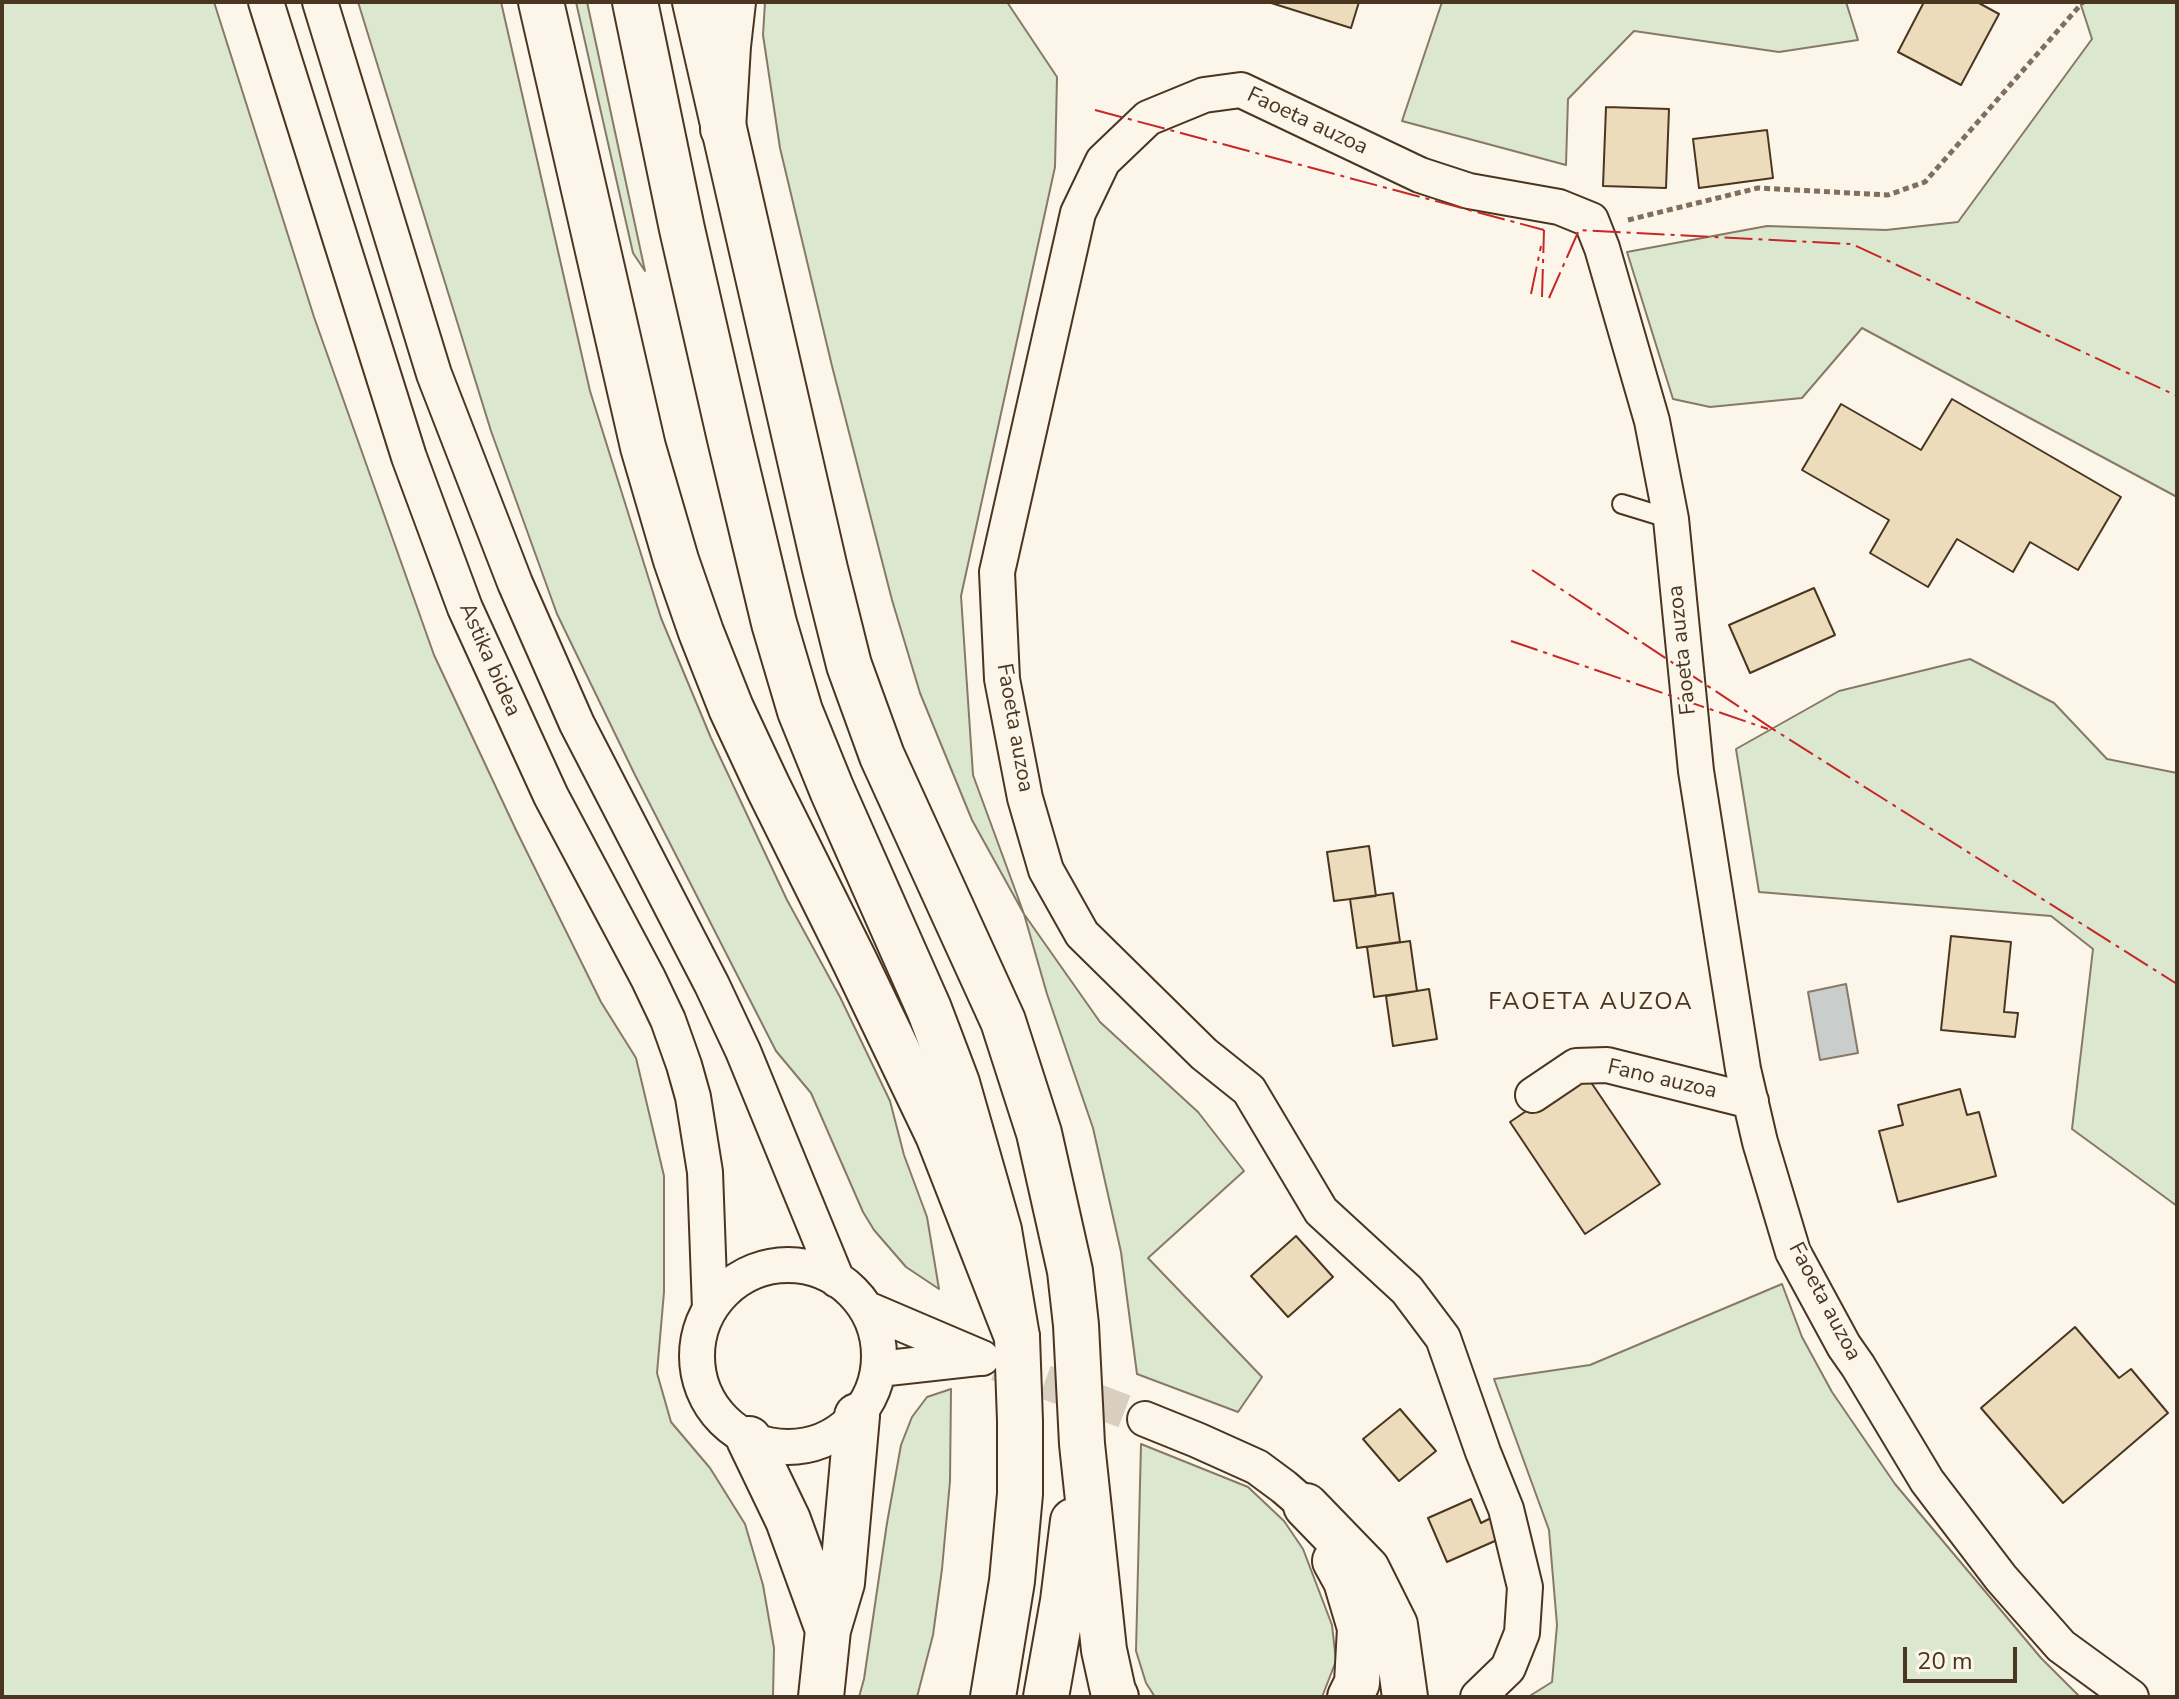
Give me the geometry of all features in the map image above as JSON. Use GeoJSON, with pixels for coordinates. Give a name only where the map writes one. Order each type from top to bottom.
{"type":"FeatureCollection","features":[{"type":"Feature","properties":{"kind":"main road"},"geometry":{"type":"LineString","coordinates":[[541,2],[643,447],[701,632],[731,708],[768,787],[938,1135],[1017,1337]]}},
{"type":"Feature","properties":{"kind":"main road"},"geometry":{"type":"LineString","coordinates":[[635,2],[682,229],[774,623],[805,724],[929,1009],[957,1083],[999,1230],[1017,1337],[1020,1494],[1012,1581],[993,1697]]}},
{"type":"Feature","properties":{"kind":"main road"},"geometry":{"type":"LineString","coordinates":[[695,2],[849,665],[882,756],[1003,1021],[1039,1133],[1070,1271],[1082,1444],[1104,1650],[1116,1697]]}},
{"type":"Feature","properties":{"kind":"main road"},"geometry":{"type":"LineString","coordinates":[[723,129],[733,2]]}},
{"type":"Feature","properties":{"kind":"main road"},"geometry":{"type":"LineString","coordinates":[[821,1697],[828,1630],[842,1583],[857,1416]]}},
{"type":"Feature","properties":{"kind":"main road"},"geometry":{"type":"LineString","coordinates":[[749,1439],[788,1520],[828,1630]]}},
{"type":"Feature","properties":{"kind":"main road"},"geometry":{"type":"LineString","coordinates":[[1046,1697],[1063,1601],[1082,1444]]}},
{"type":"Feature","properties":{"kind":"main road"},"geometry":{"type":"LineString","coordinates":[[1306,1506],[1346,1581],[1360,1628],[1357,1683],[1350,1697]]}},
{"type":"Feature","properties":{"kind":"main road"},"geometry":{"type":"LineString","coordinates":[[1306,1506],[1367,1569],[1395,1625],[1405,1697]]}},
{"type":"Feature","properties":{"kind":"street","name":"Astika bidea"},"geometry":{"type":"LineString","coordinates":[[266,2],[409,457],[465,608],[551,796],[648,978],[668,1020],[684,1065],[693,1097],[705,1172],[710,1309]]}},
{"type":"Feature","properties":{"kind":"street"},"geometry":{"type":"LineString","coordinates":[[320,2],[434,374],[515,583],[577,724],[743,1051],[837,1280]]}},
{"type":"Feature","properties":{"kind":"street","name":"Faoeta auzoa"},"geometry":{"type":"LineString","coordinates":[[1478,1697],[1508,1668],[1522,1633],[1525,1587],[1506,1509],[1443,1338],[1407,1290],[1321,1211],[1249,1090],[1204,1054],[1082,934],[1046,870],[1025,798],[1002,679],[997,572],[1078,213],[1103,161],[1148,118],[1204,95],[1241,90],[1420,175],[1469,191],[1559,207],[1591,220],[1652,421],[1671,519],[1696,771],[1741,1053],[1760,1142],[1793,1252],[1844,1346],[1927,1481],[2001,1578],[2061,1646],[2131,1697]]}},
{"type":"Feature","properties":{"kind":"street","name":"Fano auzoa"},"geometry":{"type":"LineString","coordinates":[[1533,1095],[1576,1066],[1607,1065],[1751,1101]]}},
{"type":"Feature","properties":{"kind":"street"},"geometry":{"type":"LineString","coordinates":[[787,1265],[813,1269],[837,1280],[854,1293],[867,1309],[878,1339],[879,1369],[871,1394],[857,1416],[835,1435],[809,1445],[781,1447],[749,1439],[728,1426],[710,1405],[699,1378],[697,1351],[703,1323],[710,1309],[737,1281],[761,1269],[787,1265]]}},
{"type":"Feature","properties":{"kind":"street"},"geometry":{"type":"LineString","coordinates":[[867,1309],[982,1358],[879,1369]]}},
{"type":"Feature","properties":{"kind":"street"},"geometry":{"type":"LineString","coordinates":[[1145,1419],[1257,1467],[1306,1506]]}},
{"type":"Feature","properties":{"kind":"lane"},"geometry":{"type":"LineString","coordinates":[[1622,504],[1671,519]]}},
{"type":"Feature","properties":{"kind":"lane"},"geometry":{"type":"LineString","coordinates":[[1103,1697],[1104,1650]]}},
{"type":"Feature","properties":{"kind":"path"},"geometry":{"type":"LineString","coordinates":[[1594,228],[1758,188],[1888,195],[1925,182],[2083,2]]}},
{"type":"Feature","properties":{"kind":"green space"},"geometry":{"type":"Polygon","coordinates":[[[2,2],[214,2],[314,317],[434,655],[601,1002],[636,1058],[664,1176],[664,1292],[657,1373],[671,1422],[710,1468],[745,1524],[763,1585],[774,1648],[773,1697],[2,1697],[2,2]]]}},
{"type":"Feature","properties":{"kind":"green space"},"geometry":{"type":"Polygon","coordinates":[[[358,2],[501,2],[590,391],[661,618],[711,738],[787,900],[840,997],[890,1101],[904,1155],[927,1217],[939,1289],[906,1267],[874,1230],[863,1212],[811,1093],[776,1051],[557,614],[491,431],[358,2]]]}},
{"type":"Feature","properties":{"kind":"green space"},"geometry":{"type":"Polygon","coordinates":[[[576,2],[587,2],[645,271],[633,253],[576,2]]]}},
{"type":"Feature","properties":{"kind":"green space"},"geometry":{"type":"Polygon","coordinates":[[[765,2],[1007,2],[1057,77],[1055,167],[961,596],[973,775],[1024,914],[972,820],[920,693],[892,600],[780,148],[763,35],[765,2]]]}},
{"type":"Feature","properties":{"kind":"green space"},"geometry":{"type":"Polygon","coordinates":[[[1442,2],[1846,2],[1858,40],[1779,52],[1634,31],[1568,99],[1566,165],[1402,121],[1442,2]]]}},
{"type":"Feature","properties":{"kind":"green space"},"geometry":{"type":"Polygon","coordinates":[[[2080,2],[2177,2],[2177,497],[1862,328],[1802,398],[1710,407],[1673,399],[1627,252],[1767,226],[1886,230],[1958,222],[2092,39],[2080,2]]]}},
{"type":"Feature","properties":{"kind":"green space"},"geometry":{"type":"Polygon","coordinates":[[[1970,659],[2054,703],[2107,759],[2177,773],[2177,1206],[2072,1129],[2093,949],[2051,916],[1759,892],[1736,749],[1839,691],[1970,659]]]}},
{"type":"Feature","properties":{"kind":"green space"},"geometry":{"type":"Polygon","coordinates":[[[1024,914],[1100,1022],[1198,1112],[1244,1171],[1148,1258],[1262,1377],[1238,1412],[1137,1374],[1121,1252],[1093,1128],[1047,994],[1024,914]]]}},
{"type":"Feature","properties":{"kind":"green space"},"geometry":{"type":"Polygon","coordinates":[[[1782,1284],[1802,1337],[1832,1392],[1895,1484],[2041,1658],[2080,1697],[1528,1697],[1552,1682],[1557,1625],[1549,1530],[1494,1379],[1590,1365],[1782,1284]]]}},
{"type":"Feature","properties":{"kind":"green space"},"geometry":{"type":"Polygon","coordinates":[[[951,1389],[950,1481],[942,1569],[933,1635],[917,1697],[859,1697],[901,1445],[912,1417],[927,1397],[951,1389]]]}},
{"type":"Feature","properties":{"kind":"green space"},"geometry":{"type":"Polygon","coordinates":[[[1141,1444],[1248,1487],[1284,1521],[1303,1549],[1332,1625],[1336,1661],[1322,1697],[1155,1697],[1146,1683],[1136,1651],[1141,1444]]]}},
{"type":"Feature","properties":{"kind":"shaded area"},"geometry":{"type":"Polygon","coordinates":[[[1846,984],[1858,1053],[1820,1060],[1808,992],[1846,984]]]}},
{"type":"Feature","properties":{"kind":"building"},"geometry":{"type":"Polygon","coordinates":[[[1268,2],[1359,2],[1351,28],[1268,2]]]}},
{"type":"Feature","properties":{"kind":"building"},"geometry":{"type":"Polygon","coordinates":[[[1924,2],[1977,2],[1999,14],[1961,85],[1898,52],[1924,2]]]}},
{"type":"Feature","properties":{"kind":"building"},"geometry":{"type":"Polygon","coordinates":[[[1606,107],[1669,109],[1666,188],[1603,186],[1606,107]]]}},
{"type":"Feature","properties":{"kind":"building"},"geometry":{"type":"Polygon","coordinates":[[[1767,130],[1773,178],[1699,188],[1693,139],[1767,130]]]}},
{"type":"Feature","properties":{"kind":"building"},"geometry":{"type":"Polygon","coordinates":[[[1952,399],[2121,497],[2078,570],[2030,542],[2013,572],[1957,539],[1928,587],[1870,553],[1889,520],[1802,470],[1841,404],[1921,450],[1952,399]]]}},
{"type":"Feature","properties":{"kind":"building"},"geometry":{"type":"Polygon","coordinates":[[[1814,588],[1835,635],[1750,673],[1729,625],[1814,588]]]}},
{"type":"Feature","properties":{"kind":"building"},"geometry":{"type":"Polygon","coordinates":[[[1369,846],[1376,896],[1334,901],[1327,852],[1369,846]]]}},
{"type":"Feature","properties":{"kind":"building"},"geometry":{"type":"Polygon","coordinates":[[[1393,893],[1400,942],[1357,948],[1350,899],[1393,893]]]}},
{"type":"Feature","properties":{"kind":"building"},"geometry":{"type":"Polygon","coordinates":[[[1951,936],[2011,942],[2004,1012],[2018,1013],[2015,1037],[1941,1030],[1951,936]]]}},
{"type":"Feature","properties":{"kind":"building"},"geometry":{"type":"Polygon","coordinates":[[[1410,941],[1417,991],[1374,997],[1367,947],[1410,941]]]}},
{"type":"Feature","properties":{"kind":"building"},"geometry":{"type":"Polygon","coordinates":[[[1429,989],[1437,1039],[1393,1046],[1386,996],[1429,989]]]}},
{"type":"Feature","properties":{"kind":"building"},"geometry":{"type":"Polygon","coordinates":[[[1584,1072],[1660,1184],[1585,1234],[1510,1122],[1584,1072]]]}},
{"type":"Feature","properties":{"kind":"building"},"geometry":{"type":"Polygon","coordinates":[[[1960,1089],[1967,1115],[1979,1112],[1996,1176],[1898,1202],[1879,1131],[1903,1125],[1898,1105],[1960,1089]]]}},
{"type":"Feature","properties":{"kind":"building"},"geometry":{"type":"Polygon","coordinates":[[[1296,1236],[1333,1277],[1288,1317],[1251,1276],[1296,1236]]]}},
{"type":"Feature","properties":{"kind":"building"},"geometry":{"type":"Polygon","coordinates":[[[2075,1327],[2119,1378],[2131,1369],[2168,1413],[2063,1503],[1981,1408],[2075,1327]]]}},
{"type":"Feature","properties":{"kind":"building"},"geometry":{"type":"Polygon","coordinates":[[[1400,1409],[1436,1451],[1399,1481],[1363,1439],[1400,1409]]]}},
{"type":"Feature","properties":{"kind":"building"},"geometry":{"type":"Polygon","coordinates":[[[1471,1499],[1481,1523],[1495,1516],[1504,1537],[1447,1562],[1428,1518],[1471,1499]]]}},
{"type":"Feature","properties":{"kind":"tunnel"},"geometry":{"type":"LineString","coordinates":[[997,1364],[1145,1419]]}},
{"type":"Feature","properties":{"kind":"power"},"geometry":{"type":"LineString","coordinates":[[1095,110],[1544,230]]}},
{"type":"Feature","properties":{"kind":"power"},"geometry":{"type":"LineString","coordinates":[[1542,297],[1544,230]]}},
{"type":"Feature","properties":{"kind":"power"},"geometry":{"type":"LineString","coordinates":[[1549,298],[1579,230],[1852,244],[2177,396]]}},
{"type":"Feature","properties":{"kind":"power"},"geometry":{"type":"LineString","coordinates":[[1531,294],[1541,246]]}},
{"type":"Feature","properties":{"kind":"power"},"geometry":{"type":"LineString","coordinates":[[1532,570],[1776,731],[2177,984]]}},
{"type":"Feature","properties":{"kind":"power"},"geometry":{"type":"LineString","coordinates":[[1511,641],[1768,729]]}},
{"type":"Feature","properties":{"kind":"district","name":"FAOETA AUZOA"},"geometry":{"type":"Point","coordinates":[1591,1003]}}]}
